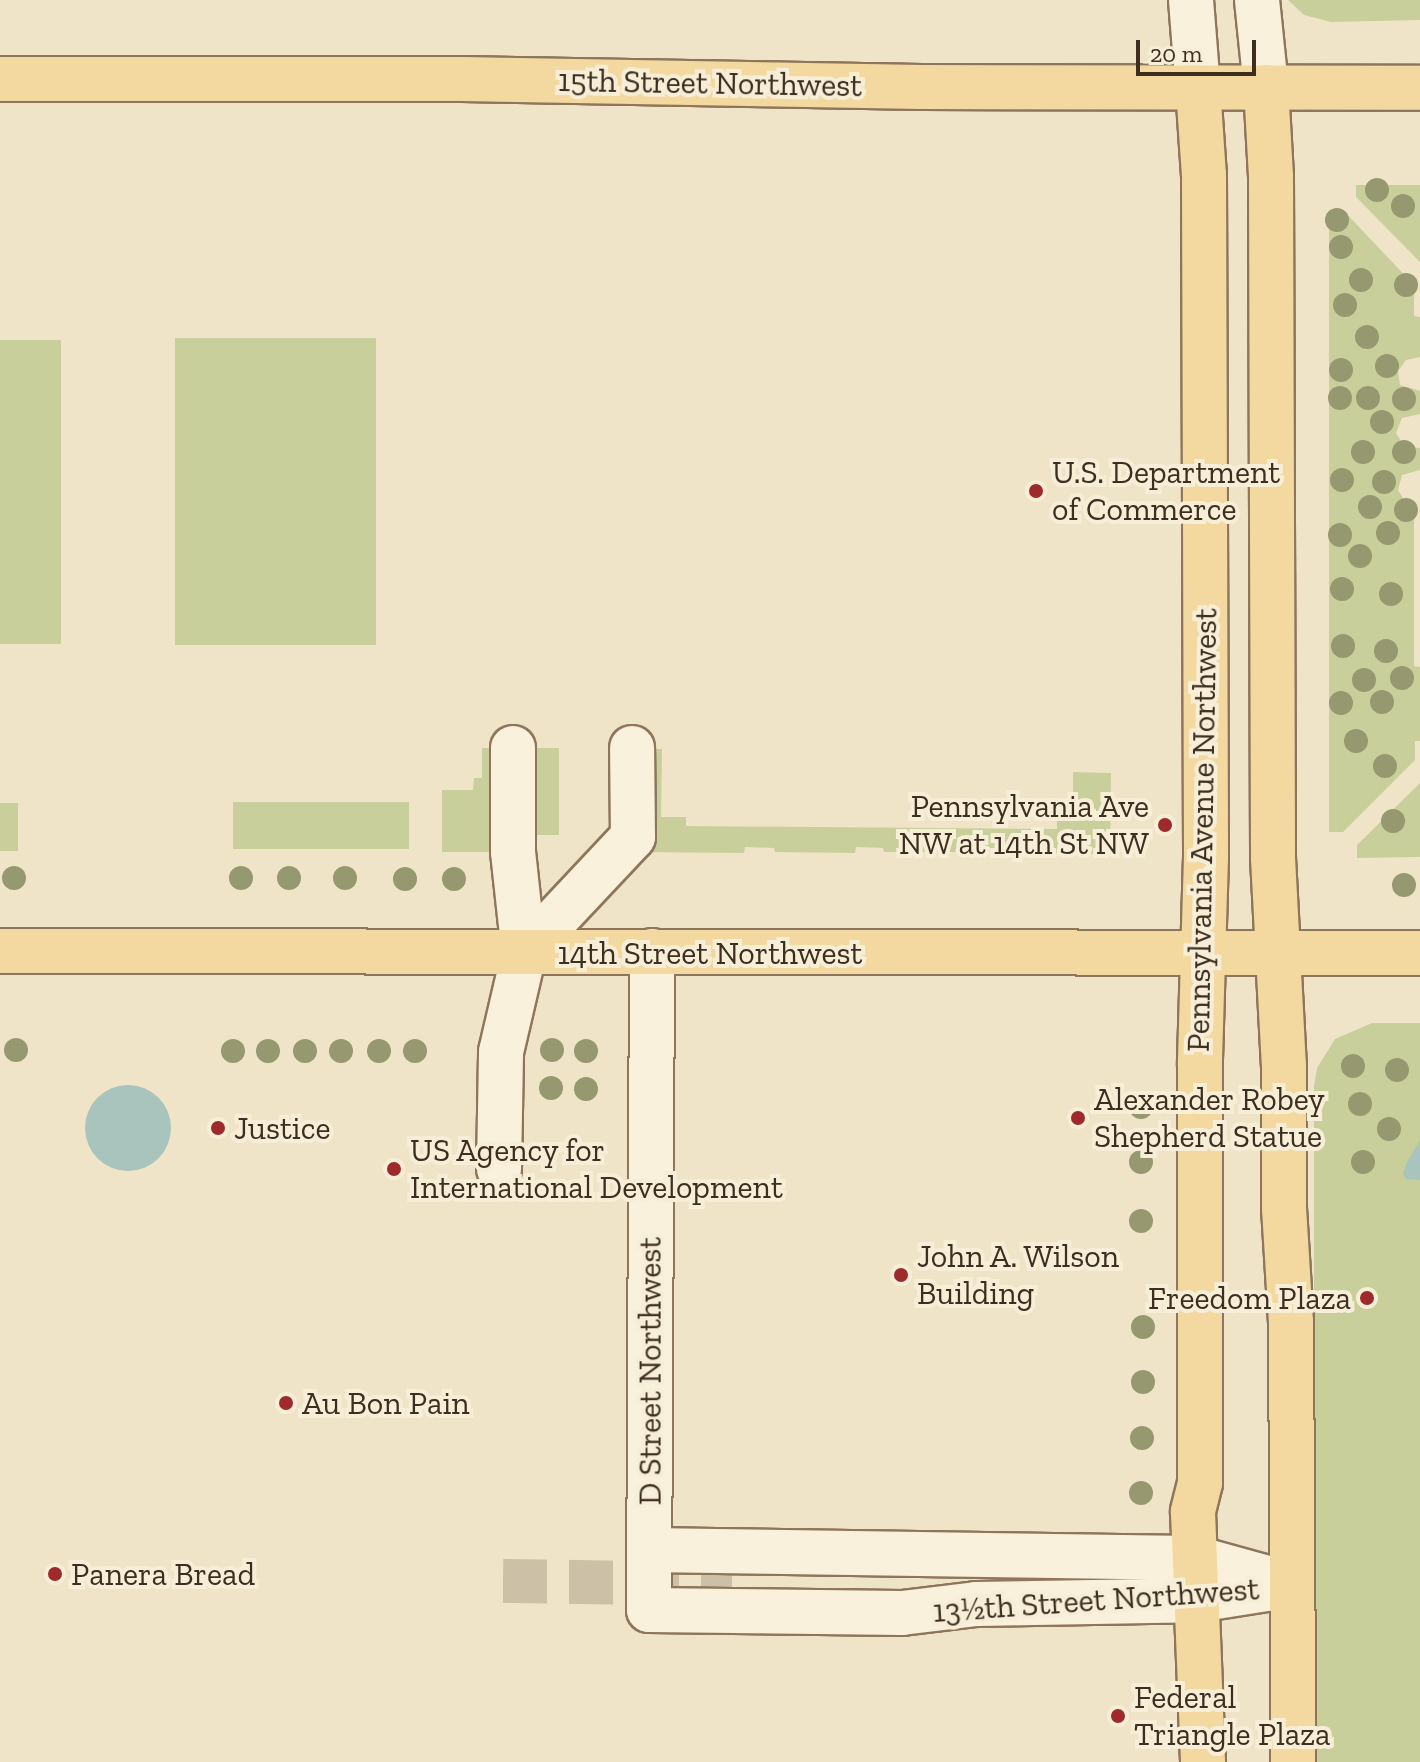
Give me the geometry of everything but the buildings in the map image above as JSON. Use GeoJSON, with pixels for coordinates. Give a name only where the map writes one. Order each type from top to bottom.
{"type":"FeatureCollection","features":[{"type":"Feature","properties":{"kind":"main road","name":"15th Street Northwest"},"geometry":{"type":"LineString","coordinates":[[0,79],[462,79],[1420,88]]}},
{"type":"Feature","properties":{"kind":"main road"},"geometry":{"type":"LineString","coordinates":[[1266,87],[1271,208],[1273,858],[1279,955],[1284,1208],[1291,1322],[1293,1762]]}},
{"type":"Feature","properties":{"kind":"main road","name":"Pennsylvania Avenue Northwest"},"geometry":{"type":"LineString","coordinates":[[1198,88],[1204,175],[1206,857],[1202,955],[1200,1483],[1193,1512],[1203,1762]]}},
{"type":"Feature","properties":{"kind":"main road","name":"14th Street Northwest"},"geometry":{"type":"LineString","coordinates":[[0,951],[1420,953]]}},
{"type":"Feature","properties":{"kind":"street"},"geometry":{"type":"LineString","coordinates":[[1191,0],[1198,88]]}},
{"type":"Feature","properties":{"kind":"street"},"geometry":{"type":"LineString","coordinates":[[1257,0],[1266,87]]}},
{"type":"Feature","properties":{"kind":"street"},"geometry":{"type":"LineString","coordinates":[[499,1169],[501,1052],[524,953],[513,852],[513,748]]}},
{"type":"Feature","properties":{"kind":"street"},"geometry":{"type":"LineString","coordinates":[[524,953],[633,837],[632,748]]}},
{"type":"Feature","properties":{"kind":"street","name":"D Street Northwest"},"geometry":{"type":"LineString","coordinates":[[649,1550],[652,951]]}},
{"type":"Feature","properties":{"kind":"street","name":"13½th Street Northwest"},"geometry":{"type":"LineString","coordinates":[[1196,1579],[902,1613],[649,1610],[649,1550],[972,1556],[1196,1579],[1292,1585]]}},
{"type":"Feature","properties":{"kind":"street"},"geometry":{"type":"LineString","coordinates":[[852,1585],[972,1556]]}},
{"type":"Feature","properties":{"kind":"street"},"geometry":{"type":"LineString","coordinates":[[732,1584],[852,1585],[976,1604]]}},
{"type":"Feature","properties":{"kind":"green space"},"geometry":{"type":"Polygon","coordinates":[[[1288,0],[1420,0],[1420,20],[1331,22],[1304,15],[1288,0]]]}},
{"type":"Feature","properties":{"kind":"green space"},"geometry":{"type":"Polygon","coordinates":[[[1356,185],[1420,185],[1420,262],[1356,197],[1356,185]]]}},
{"type":"Feature","properties":{"kind":"green space"},"geometry":{"type":"Polygon","coordinates":[[[1329,210],[1343,210],[1414,285],[1414,316],[1420,317],[1420,357],[1406,360],[1398,371],[1400,385],[1420,391],[1420,414],[1402,418],[1396,433],[1404,446],[1420,448],[1420,470],[1402,475],[1398,490],[1406,503],[1414,506],[1414,666],[1420,667],[1420,741],[1415,741],[1415,760],[1343,832],[1329,832],[1329,210]]]}},
{"type":"Feature","properties":{"kind":"green space"},"geometry":{"type":"Polygon","coordinates":[[[175,338],[376,338],[376,645],[175,645],[175,338]]]}},
{"type":"Feature","properties":{"kind":"green space"},"geometry":{"type":"Polygon","coordinates":[[[0,340],[61,340],[61,644],[0,644],[0,340]]]}},
{"type":"Feature","properties":{"kind":"green space"},"geometry":{"type":"Polygon","coordinates":[[[482,748],[505,748],[505,852],[442,852],[442,790],[473,790],[474,778],[482,778],[482,748]]]}},
{"type":"Feature","properties":{"kind":"green space"},"geometry":{"type":"Polygon","coordinates":[[[531,748],[559,748],[559,835],[531,835],[531,748]]]}},
{"type":"Feature","properties":{"kind":"green space"},"geometry":{"type":"Polygon","coordinates":[[[641,749],[662,749],[661,817],[686,817],[686,826],[1057,829],[1057,817],[1073,816],[1073,772],[1111,773],[1110,854],[994,853],[993,848],[965,848],[964,852],[884,852],[883,848],[856,847],[855,853],[775,852],[774,848],[745,847],[744,853],[640,852],[641,749]]]}},
{"type":"Feature","properties":{"kind":"green space"},"geometry":{"type":"Polygon","coordinates":[[[1420,783],[1420,857],[1357,858],[1357,845],[1420,783]]]}},
{"type":"Feature","properties":{"kind":"green space"},"geometry":{"type":"Polygon","coordinates":[[[233,802],[409,802],[409,849],[233,849],[233,802]]]}},
{"type":"Feature","properties":{"kind":"green space"},"geometry":{"type":"Polygon","coordinates":[[[0,803],[18,803],[18,851],[0,851],[0,803]]]}},
{"type":"Feature","properties":{"kind":"green space","name":"Freedom Plaza"},"geometry":{"type":"Polygon","coordinates":[[[1372,1023],[1420,1023],[1420,1762],[1314,1762],[1314,1086],[1317,1068],[1335,1039],[1372,1023]]]}},
{"type":"Feature","properties":{"kind":"water"},"geometry":{"type":"Polygon","coordinates":[[[120,1085],[136,1085],[159,1097],[168,1111],[171,1128],[168,1145],[159,1159],[136,1171],[120,1171],[104,1164],[92,1152],[85,1136],[85,1120],[92,1104],[104,1092],[120,1085]]]}},
{"type":"Feature","properties":{"kind":"water"},"geometry":{"type":"Polygon","coordinates":[[[1420,1140],[1420,1180],[1406,1179],[1403,1173],[1420,1140]]]}},
{"type":"Feature","properties":{"kind":"tunnel"},"geometry":{"type":"LineString","coordinates":[[503,1581],[732,1584]]}},
{"type":"Feature","properties":{"kind":"place","name":"U.S. Department of Commerce"},"geometry":{"type":"Point","coordinates":[1036,491]}},
{"type":"Feature","properties":{"kind":"place","name":"Pennsylvania Ave NW at 14th St NW"},"geometry":{"type":"Point","coordinates":[1165,825]}},
{"type":"Feature","properties":{"kind":"place","name":"Alexander Robey Shepherd Statue"},"geometry":{"type":"Point","coordinates":[1078,1118]}},
{"type":"Feature","properties":{"kind":"place","name":"Justice"},"geometry":{"type":"Point","coordinates":[218,1128]}},
{"type":"Feature","properties":{"kind":"place","name":"US Agency for International Development"},"geometry":{"type":"Point","coordinates":[394,1169]}},
{"type":"Feature","properties":{"kind":"place","name":"John A. Wilson Building"},"geometry":{"type":"Point","coordinates":[901,1275]}},
{"type":"Feature","properties":{"kind":"place","name":"Freedom Plaza"},"geometry":{"type":"Point","coordinates":[1367,1298]}},
{"type":"Feature","properties":{"kind":"place","name":"Au Bon Pain"},"geometry":{"type":"Point","coordinates":[286,1403]}},
{"type":"Feature","properties":{"kind":"place","name":"Panera Bread"},"geometry":{"type":"Point","coordinates":[55,1574]}},
{"type":"Feature","properties":{"kind":"place","name":"Federal Triangle Plaza"},"geometry":{"type":"Point","coordinates":[1118,1716]}}]}
